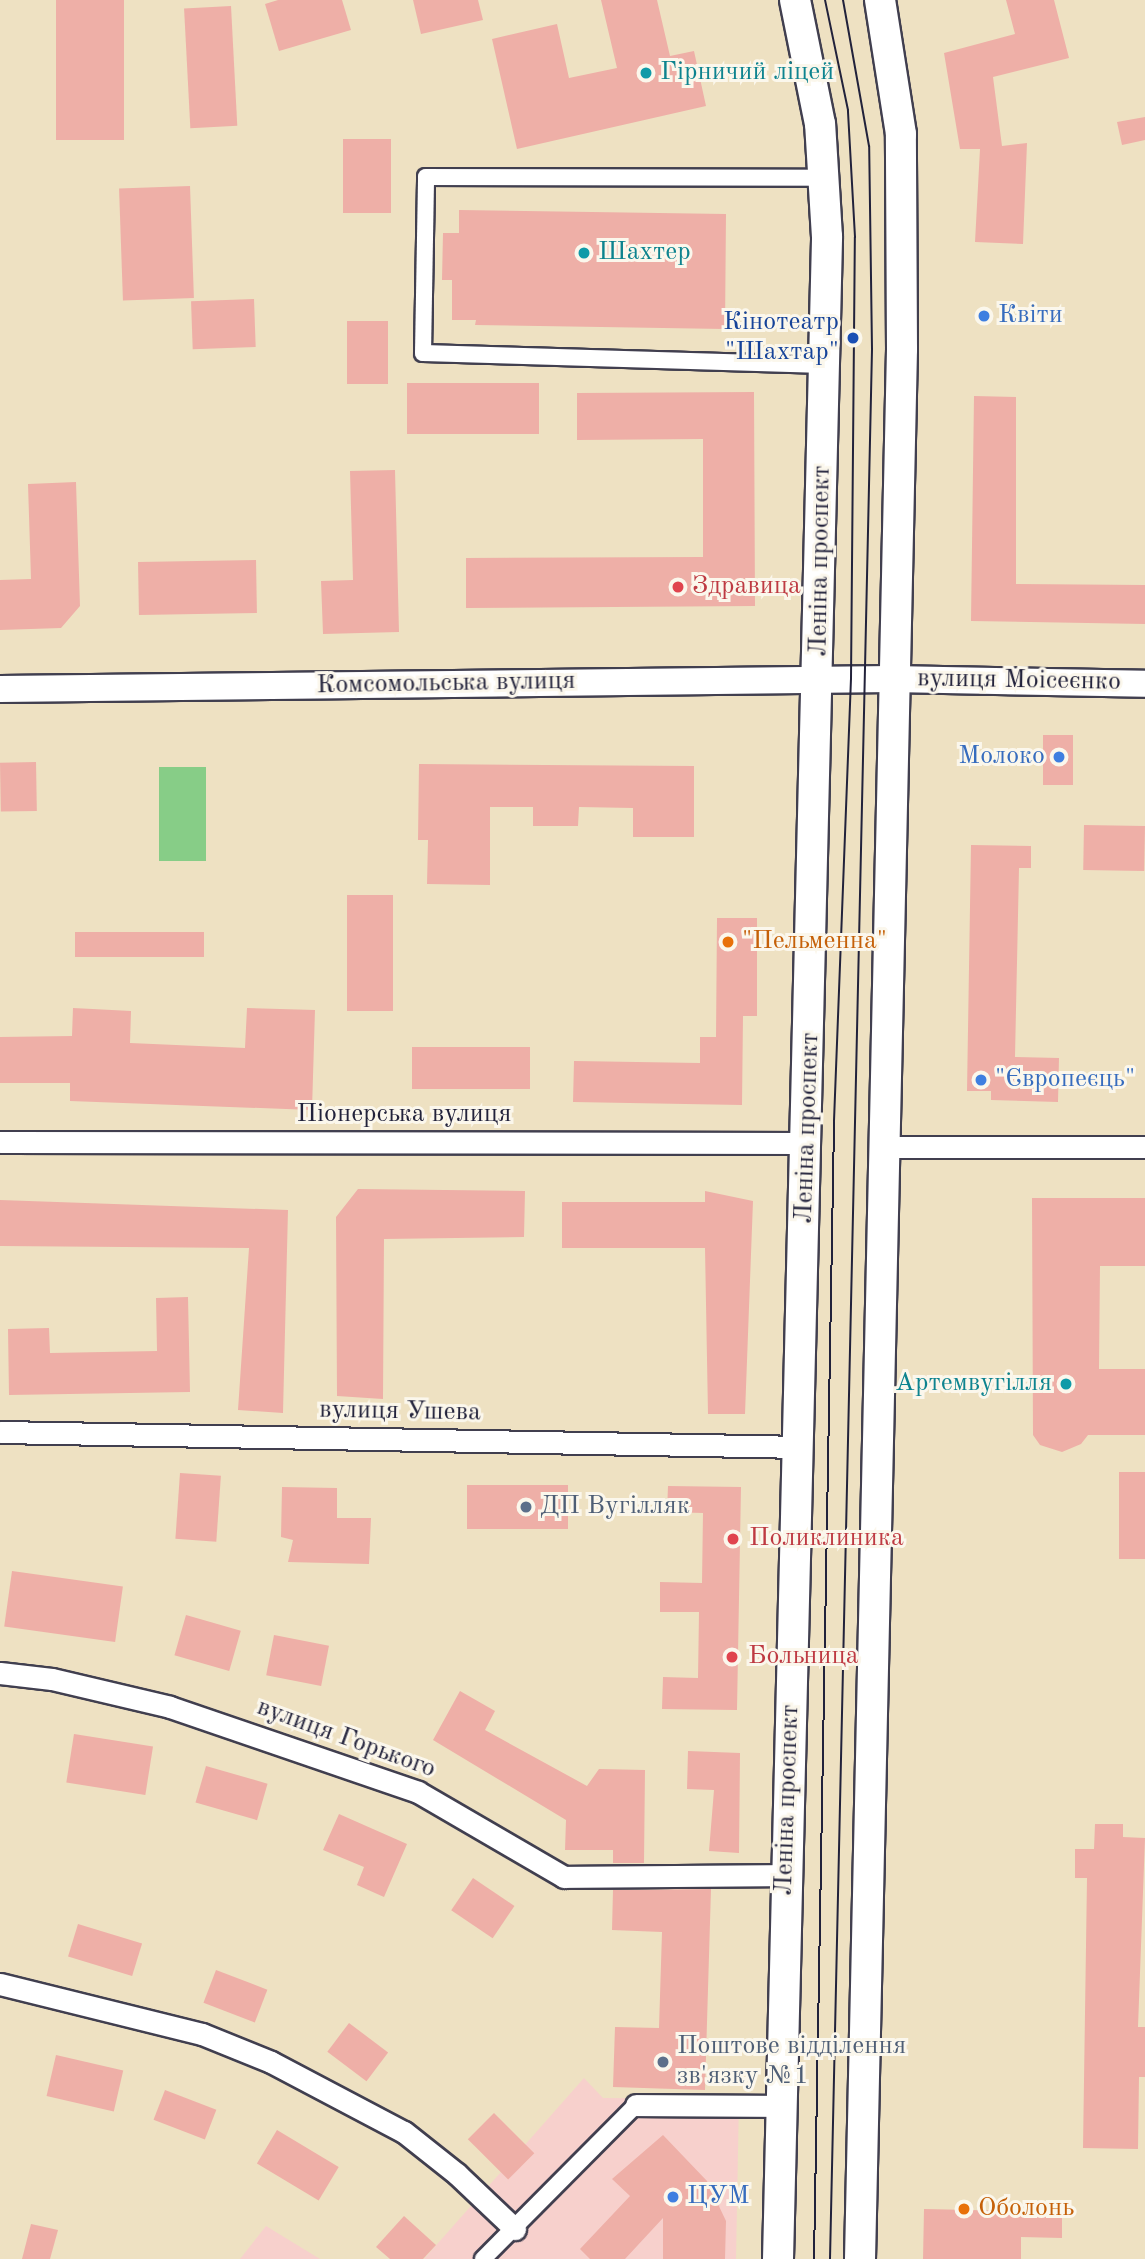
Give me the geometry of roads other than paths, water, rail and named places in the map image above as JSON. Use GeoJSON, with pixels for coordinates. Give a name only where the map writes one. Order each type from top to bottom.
{"type":"FeatureCollection","features":[{"type":"Feature","properties":{"kind":"main road","name":"Леніна проспект"},"geometry":{"type":"LineString","coordinates":[[778,2259],[786,1875],[820,680],[827,178],[810,64],[794,0]]}},
{"type":"Feature","properties":{"kind":"main road"},"geometry":{"type":"LineString","coordinates":[[860,2259],[902,197],[896,87],[880,0]]}},
{"type":"Feature","properties":{"kind":"street"},"geometry":{"type":"LineString","coordinates":[[824,365],[423,353],[426,177],[827,178]]}},
{"type":"Feature","properties":{"kind":"street","name":"Комсомольська вулиця"},"geometry":{"type":"LineString","coordinates":[[0,690],[892,679]]}},
{"type":"Feature","properties":{"kind":"street","name":"вулиця Моісеєнко"},"geometry":{"type":"LineString","coordinates":[[892,679],[1145,684]]}},
{"type":"Feature","properties":{"kind":"street","name":"Піонерська вулиця"},"geometry":{"type":"LineString","coordinates":[[0,1142],[807,1143]]}},
{"type":"Feature","properties":{"kind":"street"},"geometry":{"type":"LineString","coordinates":[[884,1147],[1145,1147]]}},
{"type":"Feature","properties":{"kind":"street","name":"вулиця Ушева"},"geometry":{"type":"LineString","coordinates":[[0,1432],[800,1447]]}},
{"type":"Feature","properties":{"kind":"street","name":"вулиця Горького"},"geometry":{"type":"LineString","coordinates":[[0,1673],[52,1679],[170,1707],[418,1792],[565,1877],[786,1875]]}},
{"type":"Feature","properties":{"kind":"street"},"geometry":{"type":"LineString","coordinates":[[0,1984],[202,2034],[271,2062],[404,2132],[457,2174],[515,2229]]}},
{"type":"Feature","properties":{"kind":"street"},"geometry":{"type":"LineString","coordinates":[[483,2259],[636,2105],[782,2106]]}},
{"type":"Feature","properties":{"kind":"tram line"},"geometry":{"type":"LineString","coordinates":[[814,2259],[834,1121],[851,679],[855,237],[848,110],[825,0]]}},
{"type":"Feature","properties":{"kind":"tram line"},"geometry":{"type":"LineString","coordinates":[[830,2259],[872,349],[869,146],[843,0]]}},
{"type":"Feature","properties":{"kind":"place","name":"Гірничий ліцей"},"geometry":{"type":"Point","coordinates":[646,73]}},
{"type":"Feature","properties":{"kind":"place","name":"Шахтер"},"geometry":{"type":"Point","coordinates":[584,253]}},
{"type":"Feature","properties":{"kind":"place","name":"Квіти"},"geometry":{"type":"Point","coordinates":[984,316]}},
{"type":"Feature","properties":{"kind":"place","name":"Кінотеатр \"Шахтар\""},"geometry":{"type":"Point","coordinates":[853,338]}},
{"type":"Feature","properties":{"kind":"place","name":"Здравица"},"geometry":{"type":"Point","coordinates":[678,587]}},
{"type":"Feature","properties":{"kind":"place","name":"Молоко"},"geometry":{"type":"Point","coordinates":[1059,757]}},
{"type":"Feature","properties":{"kind":"place","name":"\"Пельменна\""},"geometry":{"type":"Point","coordinates":[728,942]}},
{"type":"Feature","properties":{"kind":"place","name":"\"Європеєць\""},"geometry":{"type":"Point","coordinates":[981,1080]}},
{"type":"Feature","properties":{"kind":"place","name":"Артемвугілля"},"geometry":{"type":"Point","coordinates":[1066,1384]}},
{"type":"Feature","properties":{"kind":"place","name":"ДП Вугілляк"},"geometry":{"type":"Point","coordinates":[526,1507]}},
{"type":"Feature","properties":{"kind":"place","name":"Поликлиника"},"geometry":{"type":"Point","coordinates":[733,1539]}},
{"type":"Feature","properties":{"kind":"place","name":"Больница"},"geometry":{"type":"Point","coordinates":[732,1657]}},
{"type":"Feature","properties":{"kind":"place","name":"Поштове відділення зв'язку №1"},"geometry":{"type":"Point","coordinates":[663,2062]}},
{"type":"Feature","properties":{"kind":"place","name":"ЦУМ"},"geometry":{"type":"Point","coordinates":[673,2197]}},
{"type":"Feature","properties":{"kind":"place","name":"Оболонь"},"geometry":{"type":"Point","coordinates":[964,2209]}}]}
